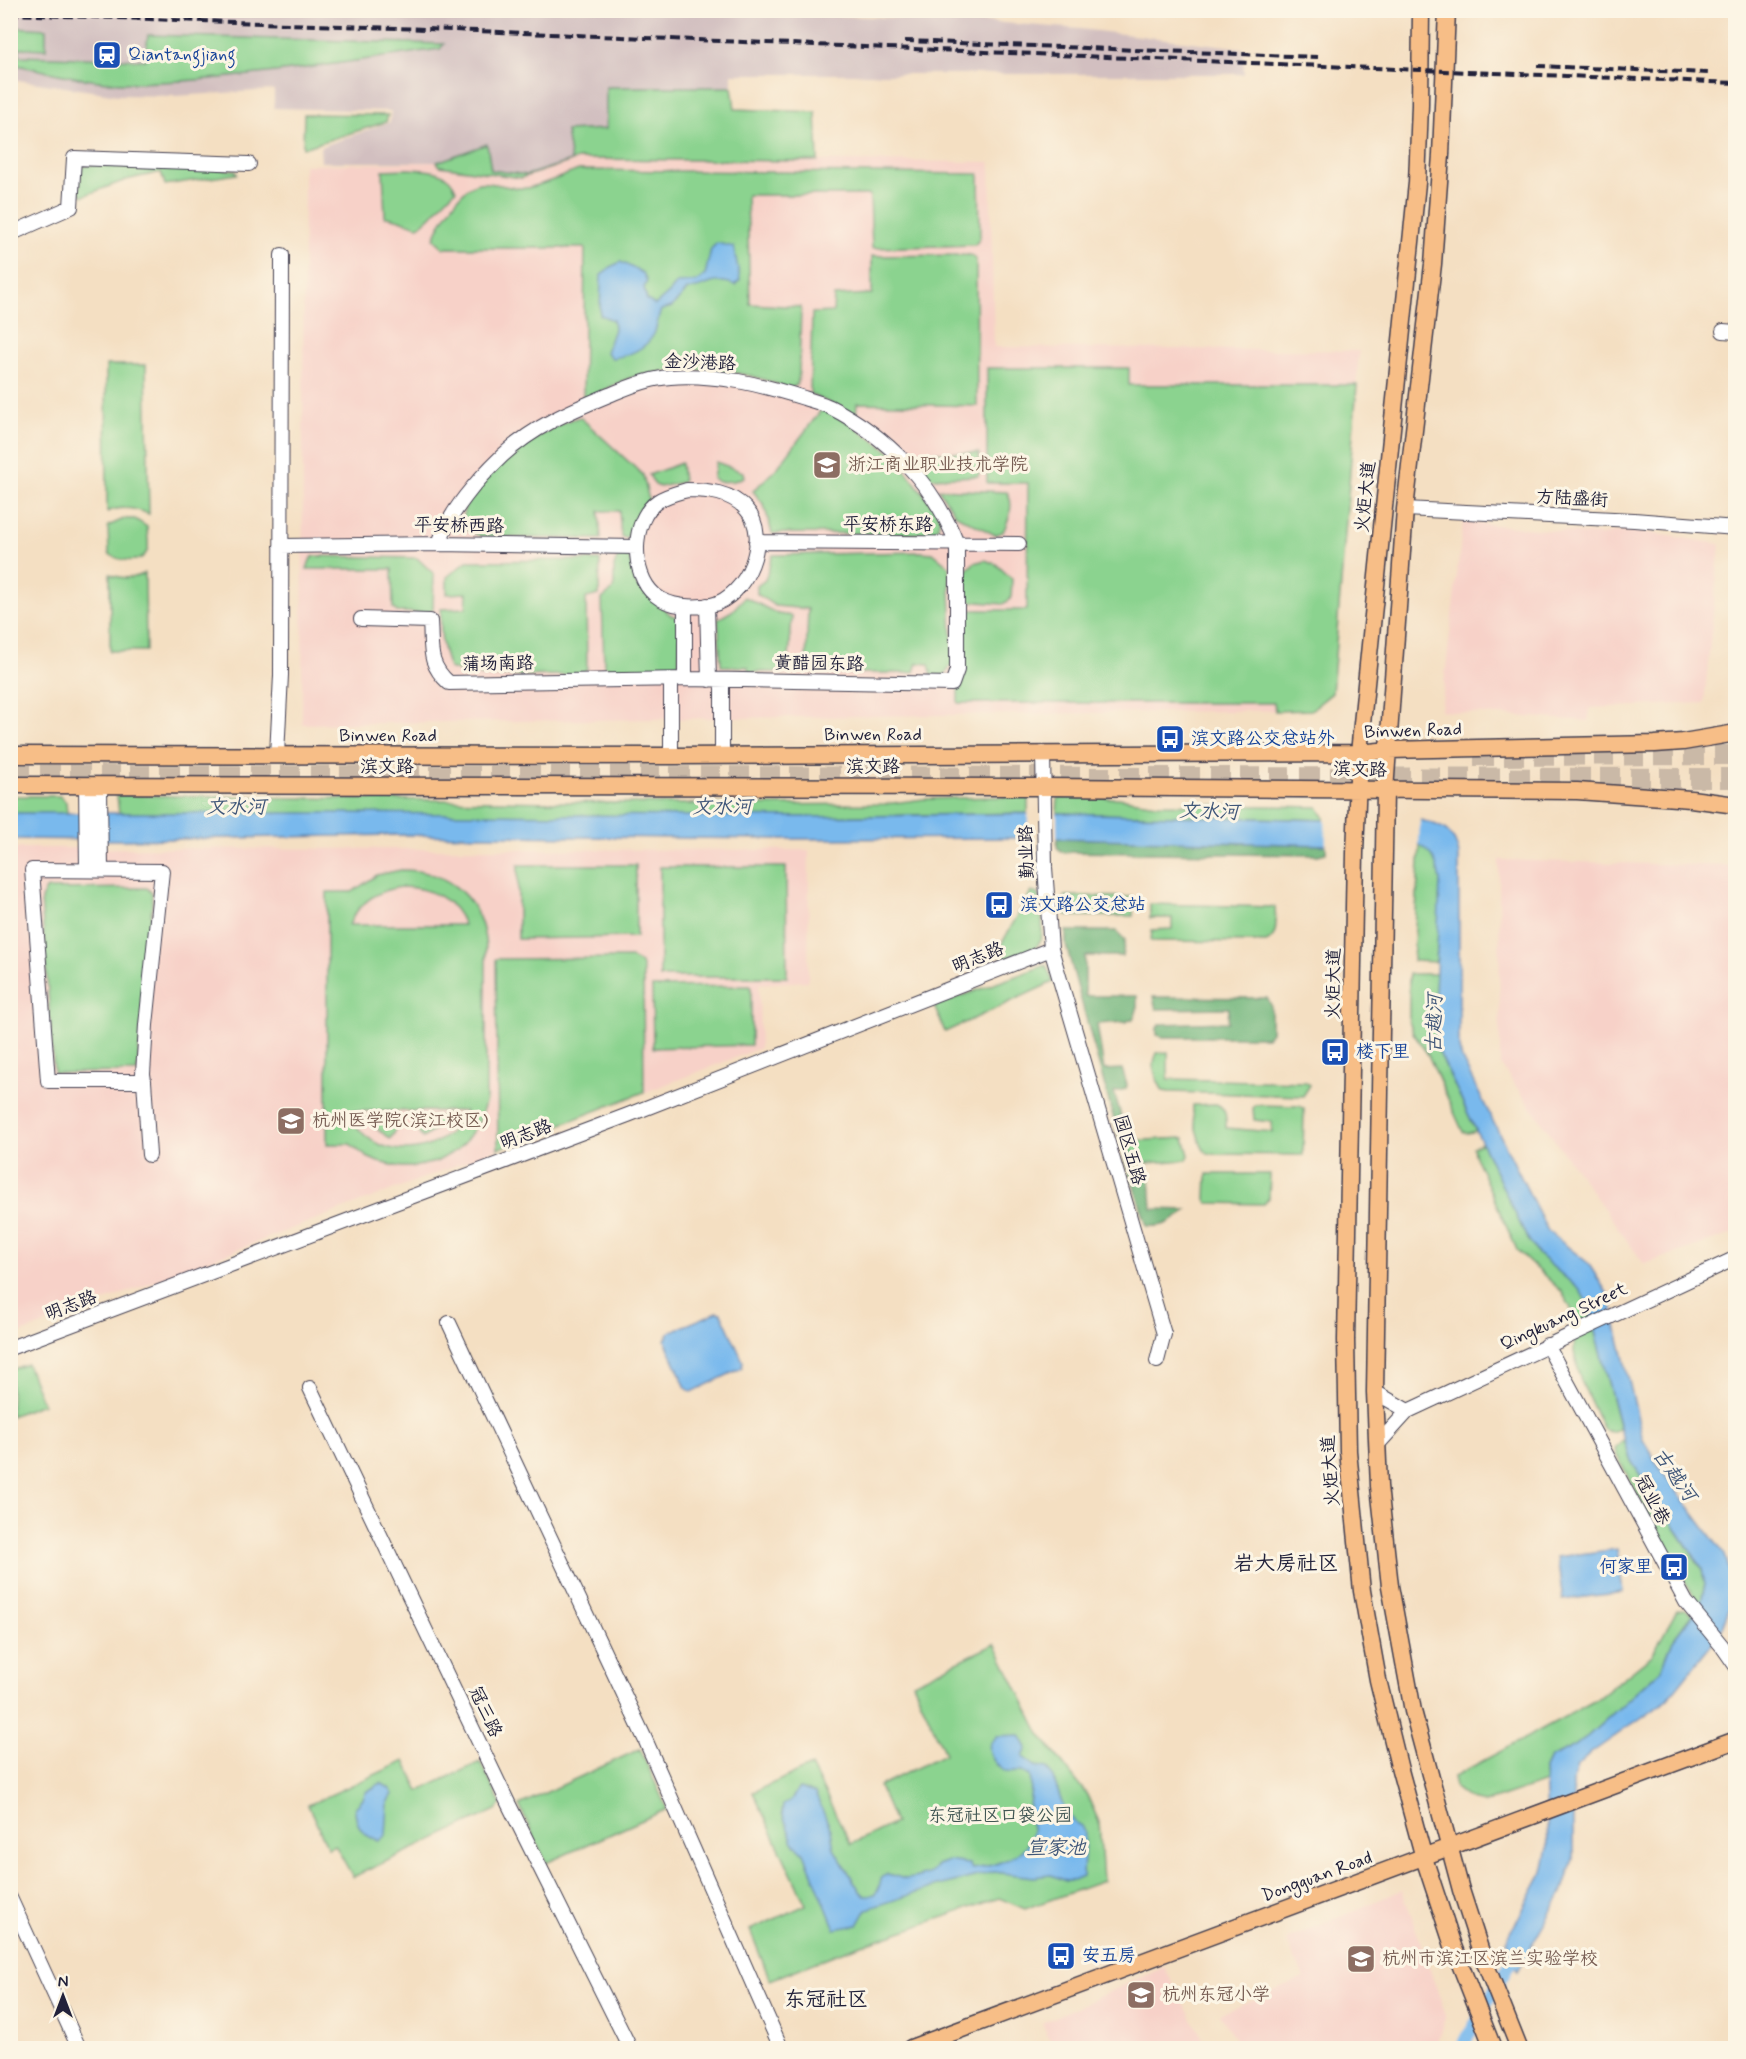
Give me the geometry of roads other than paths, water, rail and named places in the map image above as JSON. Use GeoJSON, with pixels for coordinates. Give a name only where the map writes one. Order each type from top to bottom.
{"type":"FeatureCollection","features":[{"type":"Feature","properties":{"kind":"main road","name":"火炬大道"},"geometry":{"type":"LineString","coordinates":[[1421,10],[1417,183],[1359,753],[1355,853],[1348,1289],[1348,1451],[1362,1591],[1378,1680],[1424,1858],[1492,2045]]}},
{"type":"Feature","properties":{"kind":"main road"},"geometry":{"type":"LineString","coordinates":[[1447,10],[1441,154],[1433,264],[1406,509],[1385,791],[1375,1392],[1379,1486],[1389,1575],[1403,1662],[1421,1744],[1461,1890],[1482,1955],[1520,2049]]}},
{"type":"Feature","properties":{"kind":"main road","name":"Binwen Road"},"geometry":{"type":"LineString","coordinates":[[10,755],[722,756],[1359,753],[1389,750],[1654,744],[1683,742],[1736,733]]}},
{"type":"Feature","properties":{"kind":"main road","name":"滨文路"},"geometry":{"type":"LineString","coordinates":[[10,785],[93,793],[1044,794],[1358,789],[1577,791],[1691,799],[1736,805]]}},
{"type":"Feature","properties":{"kind":"main road"},"geometry":{"type":"LineString","coordinates":[[1348,1289],[1359,1283],[1365,1283],[1376,1290]]}},
{"type":"Feature","properties":{"kind":"main road","name":"Dongguan Road"},"geometry":{"type":"LineString","coordinates":[[919,2047],[1736,1740]]}},
{"type":"Feature","properties":{"kind":"street"},"geometry":{"type":"LineString","coordinates":[[10,234],[71,207],[74,158],[249,164]]}},
{"type":"Feature","properties":{"kind":"street"},"geometry":{"type":"LineString","coordinates":[[277,755],[281,675],[282,255]]}},
{"type":"Feature","properties":{"kind":"street","name":"金沙港路"},"geometry":{"type":"LineString","coordinates":[[439,544],[443,530],[484,473],[518,442],[561,415],[657,379],[711,377],[758,384],[828,405],[854,421],[897,452],[918,476],[950,524],[957,544]]}},
{"type":"Feature","properties":{"kind":"street"},"geometry":{"type":"LineString","coordinates":[[687,490],[714,491],[747,509],[753,522],[756,542],[750,570],[738,590],[725,601],[685,606],[673,604],[654,594],[640,568],[636,555],[637,547],[638,529],[655,502],[687,490]]}},
{"type":"Feature","properties":{"kind":"street","name":"方陆盛街"},"geometry":{"type":"LineString","coordinates":[[1406,509],[1634,520],[1736,528]]}},
{"type":"Feature","properties":{"kind":"street","name":"平安桥东路"},"geometry":{"type":"LineString","coordinates":[[756,542],[1019,544]]}},
{"type":"Feature","properties":{"kind":"street","name":"平安桥西路"},"geometry":{"type":"LineString","coordinates":[[281,546],[439,544],[637,547]]}},
{"type":"Feature","properties":{"kind":"street","name":"黄醋园东路"},"geometry":{"type":"LineString","coordinates":[[678,680],[952,684],[957,670],[957,544]]}},
{"type":"Feature","properties":{"kind":"street"},"geometry":{"type":"LineString","coordinates":[[707,605],[722,756]]}},
{"type":"Feature","properties":{"kind":"street"},"geometry":{"type":"LineString","coordinates":[[670,756],[685,606]]}},
{"type":"Feature","properties":{"kind":"street","name":"蒲场南路"},"geometry":{"type":"LineString","coordinates":[[361,620],[430,621],[432,655],[436,672],[449,683],[678,680]]}},
{"type":"Feature","properties":{"kind":"street","name":"勤业路"},"geometry":{"type":"LineString","coordinates":[[1043,753],[1045,847],[1051,949]]}},
{"type":"Feature","properties":{"kind":"street"},"geometry":{"type":"LineString","coordinates":[[92,867],[101,856],[93,793]]}},
{"type":"Feature","properties":{"kind":"street"},"geometry":{"type":"LineString","coordinates":[[92,867],[93,793]]}},
{"type":"Feature","properties":{"kind":"street"},"geometry":{"type":"LineString","coordinates":[[144,1081],[48,1081],[32,870],[92,867],[162,871],[146,1025],[144,1081],[149,1155]]}},
{"type":"Feature","properties":{"kind":"street","name":"明志路"},"geometry":{"type":"LineString","coordinates":[[10,1348],[628,1115],[1051,949]]}},
{"type":"Feature","properties":{"kind":"street","name":"园区五路"},"geometry":{"type":"LineString","coordinates":[[1051,949],[1164,1334],[1157,1360]]}},
{"type":"Feature","properties":{"kind":"street","name":"Qingkuang Street"},"geometry":{"type":"LineString","coordinates":[[1377,1445],[1408,1410],[1736,1258]]}},
{"type":"Feature","properties":{"kind":"street"},"geometry":{"type":"LineString","coordinates":[[449,1323],[645,1739],[781,2049]]}},
{"type":"Feature","properties":{"kind":"street","name":"冠业巷"},"geometry":{"type":"LineString","coordinates":[[1547,1345],[1680,1591],[1736,1666]]}},
{"type":"Feature","properties":{"kind":"street","name":"冠三路"},"geometry":{"type":"LineString","coordinates":[[310,1388],[514,1814],[630,2049]]}},
{"type":"Feature","properties":{"kind":"street"},"geometry":{"type":"LineString","coordinates":[[1375,1392],[1408,1410]]}},
{"type":"Feature","properties":{"kind":"street"},"geometry":{"type":"LineString","coordinates":[[10,1898],[79,2049]]}},
{"type":"Feature","properties":{"kind":"water"},"geometry":{"type":"Polygon","coordinates":[[[717,243],[734,247],[740,280],[735,285],[715,282],[687,290],[672,307],[661,310],[654,334],[646,344],[624,356],[612,358],[606,352],[614,329],[613,320],[600,315],[601,275],[621,262],[643,273],[647,281],[644,288],[647,300],[655,305],[677,283],[696,282],[705,275],[711,249],[717,243]]]}},
{"type":"Feature","properties":{"kind":"water"},"geometry":{"type":"Polygon","coordinates":[[[10,813],[811,817],[1057,813],[1326,820],[1420,820],[1446,830],[1454,840],[1459,855],[1459,1048],[1462,1059],[1548,1231],[1588,1263],[1609,1296],[1643,1440],[1661,1470],[1725,1555],[1730,1572],[1730,1607],[1719,1635],[1668,1699],[1591,1753],[1577,1766],[1573,1781],[1573,1859],[1562,1893],[1517,1971],[1506,1941],[1543,1872],[1548,1848],[1545,1769],[1550,1758],[1568,1750],[1588,1736],[1662,1669],[1673,1640],[1700,1605],[1705,1585],[1702,1568],[1631,1461],[1588,1305],[1580,1290],[1538,1254],[1526,1236],[1438,1050],[1434,1016],[1440,881],[1434,860],[1429,852],[1420,845],[1326,845],[1057,838],[781,839],[394,835],[120,840],[11,839],[10,813]]]}},
{"type":"Feature","properties":{"kind":"water"},"geometry":{"type":"Polygon","coordinates":[[[717,1312],[721,1313],[743,1361],[742,1368],[692,1392],[686,1388],[665,1340],[670,1332],[717,1312]]]}},
{"type":"Feature","properties":{"kind":"water"},"geometry":{"type":"Polygon","coordinates":[[[1617,1549],[1623,1592],[1563,1600],[1557,1557],[1617,1549]]]}},
{"type":"Feature","properties":{"kind":"water","name":"宣家池"},"geometry":{"type":"Polygon","coordinates":[[[1020,1735],[1027,1748],[1023,1757],[1035,1766],[1047,1768],[1068,1815],[1082,1826],[1085,1832],[1083,1877],[1074,1881],[1065,1881],[1051,1875],[1033,1877],[994,1872],[934,1887],[867,1909],[858,1925],[835,1929],[804,1853],[793,1842],[782,1813],[783,1805],[791,1800],[799,1788],[815,1793],[831,1830],[834,1849],[860,1891],[865,1896],[870,1896],[879,1888],[882,1877],[888,1874],[905,1879],[914,1878],[931,1873],[937,1865],[948,1861],[969,1864],[972,1869],[981,1868],[1009,1859],[1024,1848],[1032,1832],[1029,1814],[1030,1776],[1022,1772],[1007,1772],[1000,1768],[989,1748],[997,1736],[1020,1735]]]}},
{"type":"Feature","properties":{"kind":"water"},"geometry":{"type":"Polygon","coordinates":[[[381,1783],[393,1794],[388,1803],[386,1835],[379,1841],[364,1833],[358,1825],[355,1808],[366,1792],[381,1783]]]}},
{"type":"Feature","properties":{"kind":"waterway","name":"古越河"},"geometry":{"type":"LineString","coordinates":[[1461,2048],[1521,1945]]}},
{"type":"Feature","properties":{"kind":"tunnel"},"geometry":{"type":"LineString","coordinates":[[1474,756],[1736,755]]}},
{"type":"Feature","properties":{"kind":"tunnel"},"geometry":{"type":"LineString","coordinates":[[10,775],[1736,778]]}},
{"type":"Feature","properties":{"kind":"railway"},"geometry":{"type":"LineString","coordinates":[[164,10],[197,12]]}},
{"type":"Feature","properties":{"kind":"railway"},"geometry":{"type":"LineString","coordinates":[[10,14],[1736,83]]}},
{"type":"Feature","properties":{"kind":"railway"},"geometry":{"type":"LineString","coordinates":[[905,41],[1318,57]]}},
{"type":"Feature","properties":{"kind":"railway"},"geometry":{"type":"LineString","coordinates":[[1537,66],[1708,73]]}},
{"type":"Feature","properties":{"kind":"place","name":"Qiantangjiang"},"geometry":{"type":"Point","coordinates":[107,55]}},
{"type":"Feature","properties":{"kind":"place","name":"浙江商业职业技术学院"},"geometry":{"type":"Point","coordinates":[827,465]}},
{"type":"Feature","properties":{"kind":"place","name":"滨文路公交总站外"},"geometry":{"type":"Point","coordinates":[1170,739]}},
{"type":"Feature","properties":{"kind":"place","name":"滨文路公交总站"},"geometry":{"type":"Point","coordinates":[999,905]}},
{"type":"Feature","properties":{"kind":"place","name":"楼下里"},"geometry":{"type":"Point","coordinates":[1335,1052]}},
{"type":"Feature","properties":{"kind":"place","name":"杭州医学院(滨江校区)"},"geometry":{"type":"Point","coordinates":[291,1121]}},
{"type":"Feature","properties":{"kind":"place","name":"何家里"},"geometry":{"type":"Point","coordinates":[1674,1567]}},
{"type":"Feature","properties":{"kind":"place","name":"安五房"},"geometry":{"type":"Point","coordinates":[1061,1956]}},
{"type":"Feature","properties":{"kind":"place","name":"杭州市滨江区滨兰实验学校"},"geometry":{"type":"Point","coordinates":[1361,1959]}},
{"type":"Feature","properties":{"kind":"place","name":"杭州东冠小学"},"geometry":{"type":"Point","coordinates":[1141,1995]}},
{"type":"Feature","properties":{"kind":"district","name":"岩大房社区"},"geometry":{"type":"Point","coordinates":[1286,1564]}},
{"type":"Feature","properties":{"kind":"district","name":"东冠社区"},"geometry":{"type":"Point","coordinates":[826,2000]}},
{"type":"Feature","properties":{"kind":"water label","name":"文水河"},"geometry":{"type":"Point","coordinates":[236,807]}},
{"type":"Feature","properties":{"kind":"water label","name":"文水河"},"geometry":{"type":"Point","coordinates":[722,807]}},
{"type":"Feature","properties":{"kind":"water label","name":"文水河"},"geometry":{"type":"Point","coordinates":[1209,812]}},
{"type":"Feature","properties":{"kind":"park label","name":"东冠社区口袋公园"},"geometry":{"type":"Point","coordinates":[1000,1816]}}]}
